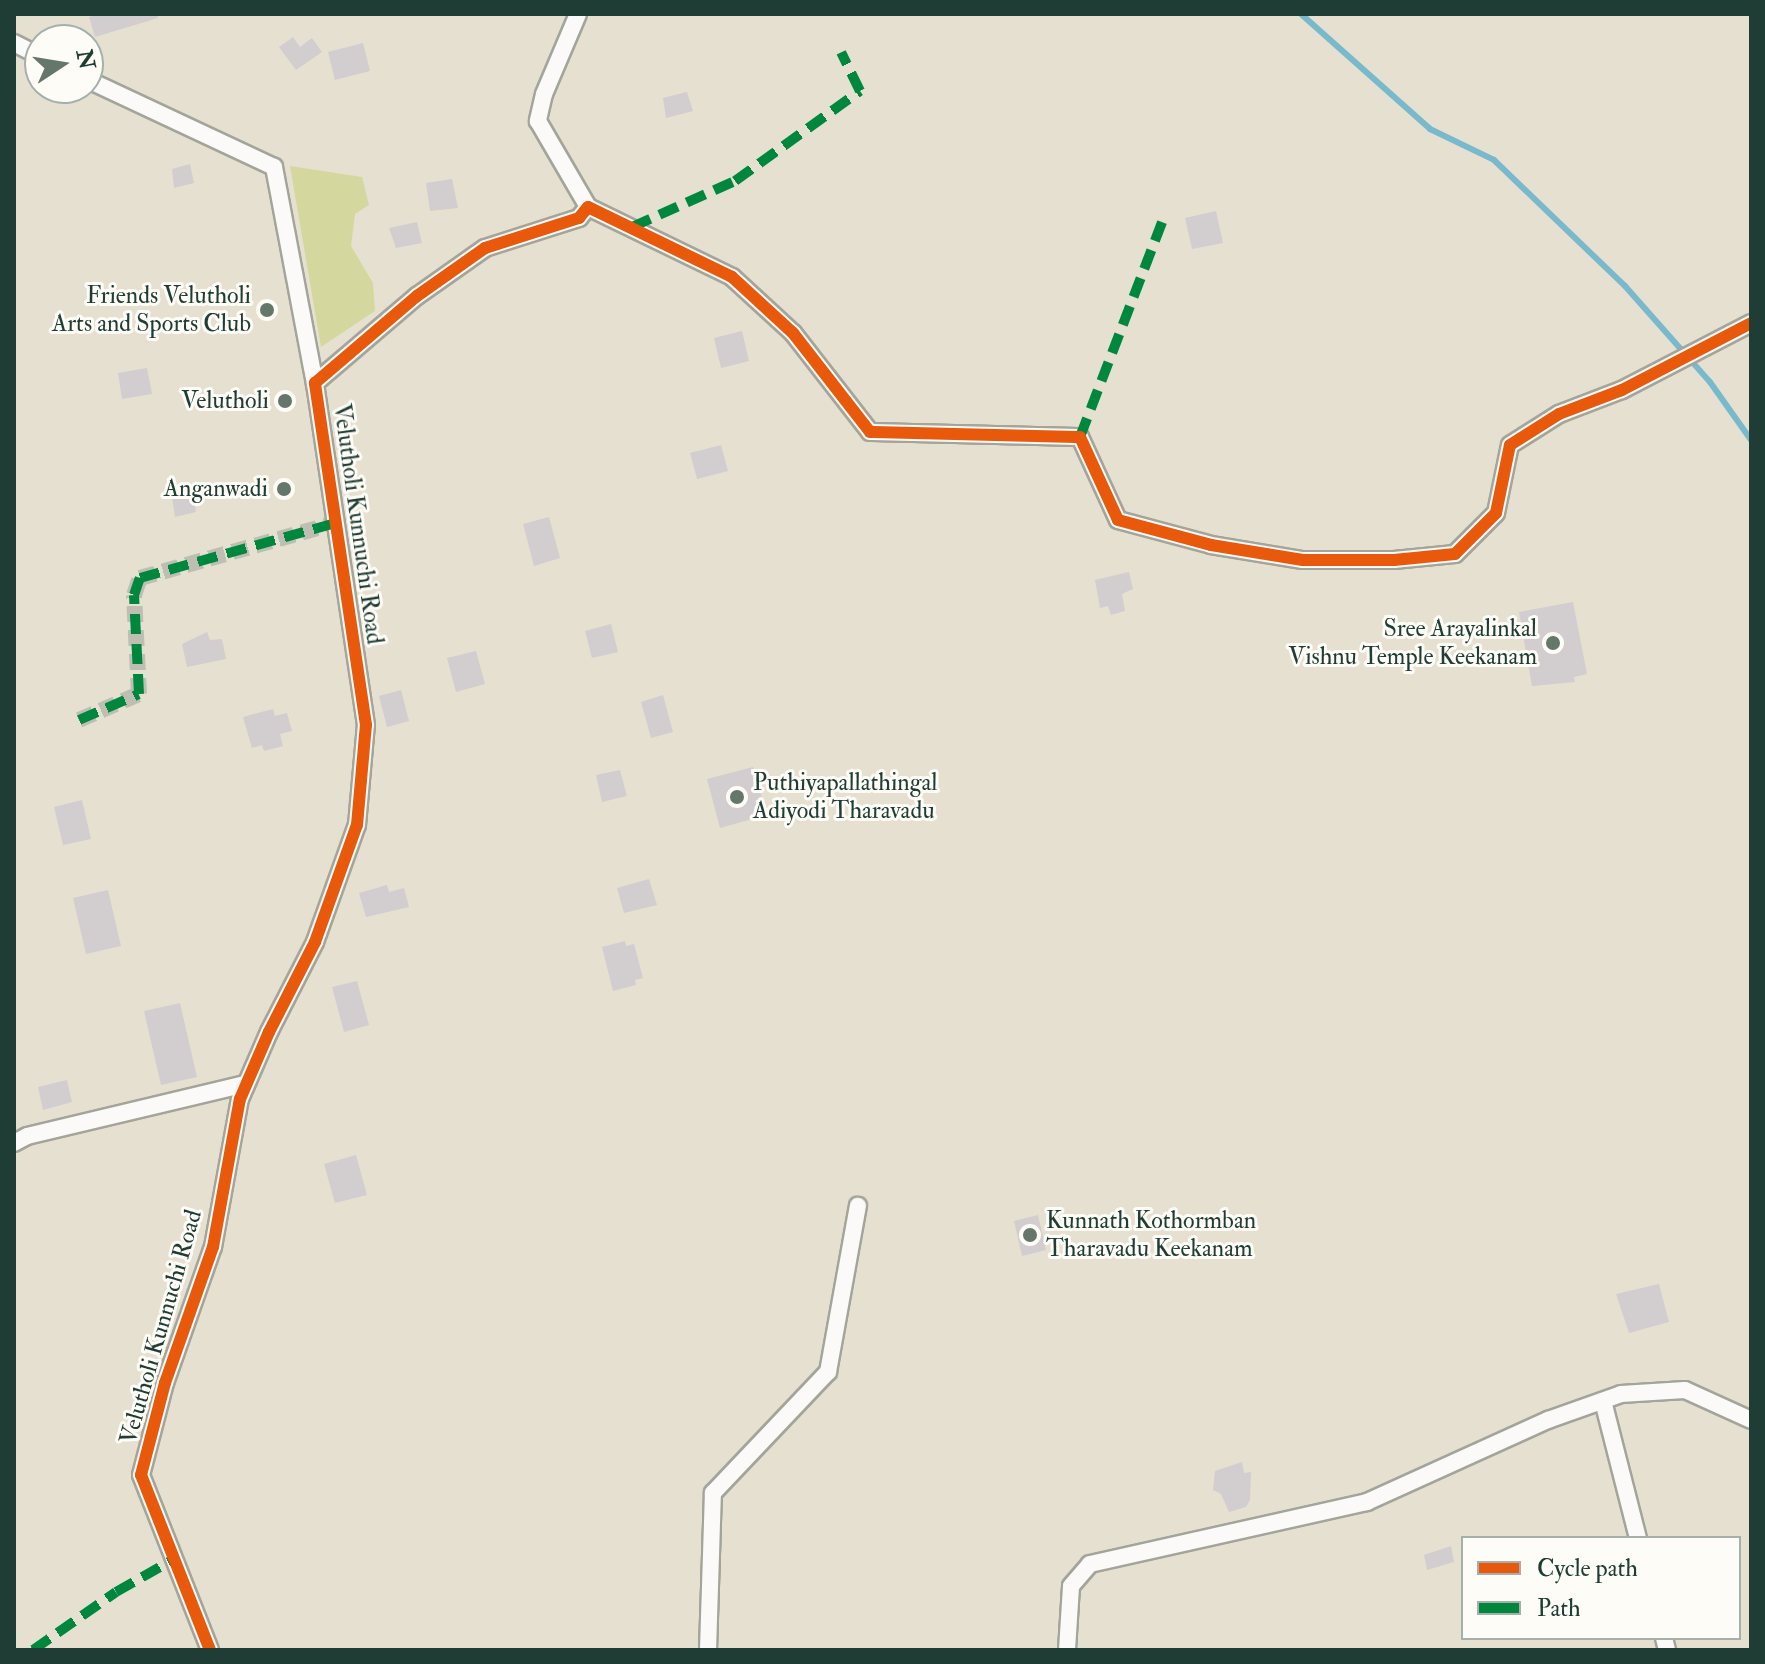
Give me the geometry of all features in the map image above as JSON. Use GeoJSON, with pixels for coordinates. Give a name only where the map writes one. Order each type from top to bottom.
{"type":"FeatureCollection","features":[{"type":"Feature","properties":{"kind":"street"},"geometry":{"type":"LineString","coordinates":[[578,14],[544,94],[538,121],[588,207],[732,277],[793,333],[870,432],[1080,437],[1118,520],[1211,545],[1303,560],[1394,560],[1455,554],[1496,513],[1510,445],[1559,414],[1622,390],[1751,323]]}},
{"type":"Feature","properties":{"kind":"street"},"geometry":{"type":"LineString","coordinates":[[104,87],[274,167],[315,383]]}},
{"type":"Feature","properties":{"kind":"street","name":"Velutholi Kunnuchi Road"},"geometry":{"type":"LineString","coordinates":[[210,1650],[141,1475],[165,1383],[213,1247],[240,1099],[315,942],[357,825],[366,725],[315,383],[417,296],[485,248],[579,218],[588,207]]}},
{"type":"Feature","properties":{"kind":"street"},"geometry":{"type":"LineString","coordinates":[[14,1143],[27,1136],[246,1084]]}},
{"type":"Feature","properties":{"kind":"street"},"geometry":{"type":"LineString","coordinates":[[708,1650],[713,1493],[828,1372],[858,1206]]}},
{"type":"Feature","properties":{"kind":"street"},"geometry":{"type":"LineString","coordinates":[[1067,1650],[1071,1586],[1090,1564],[1367,1502],[1548,1420],[1621,1394],[1685,1390],[1751,1420]]}},
{"type":"Feature","properties":{"kind":"street"},"geometry":{"type":"LineString","coordinates":[[1603,1401],[1637,1536]]}},
{"type":"Feature","properties":{"kind":"green space"},"geometry":{"type":"Polygon","coordinates":[[[290,166],[362,177],[369,205],[355,214],[351,246],[373,283],[375,311],[321,347],[290,166]]]}},
{"type":"Feature","properties":{"kind":"building"},"geometry":{"type":"Polygon","coordinates":[[[100,14],[157,14],[158,18],[104,34],[104,24],[91,24],[89,17],[100,14]]]}},
{"type":"Feature","properties":{"kind":"building"},"geometry":{"type":"Polygon","coordinates":[[[293,37],[300,47],[312,38],[322,52],[296,70],[279,47],[293,37]]]}},
{"type":"Feature","properties":{"kind":"building"},"geometry":{"type":"Polygon","coordinates":[[[363,43],[370,71],[335,80],[328,52],[363,43]]]}},
{"type":"Feature","properties":{"kind":"building"},"geometry":{"type":"Polygon","coordinates":[[[687,92],[693,111],[666,118],[663,98],[687,92]]]}},
{"type":"Feature","properties":{"kind":"building"},"geometry":{"type":"Polygon","coordinates":[[[190,164],[194,183],[174,188],[172,169],[190,164]]]}},
{"type":"Feature","properties":{"kind":"building"},"geometry":{"type":"Polygon","coordinates":[[[452,179],[458,208],[430,211],[426,183],[452,179]]]}},
{"type":"Feature","properties":{"kind":"building"},"geometry":{"type":"Polygon","coordinates":[[[1216,211],[1223,243],[1192,249],[1185,218],[1216,211]]]}},
{"type":"Feature","properties":{"kind":"building"},"geometry":{"type":"Polygon","coordinates":[[[417,222],[422,243],[396,248],[389,228],[417,222]]]}},
{"type":"Feature","properties":{"kind":"building"},"geometry":{"type":"Polygon","coordinates":[[[742,331],[749,361],[721,368],[714,338],[742,331]]]}},
{"type":"Feature","properties":{"kind":"building"},"geometry":{"type":"Polygon","coordinates":[[[147,368],[152,394],[122,399],[118,373],[147,368]]]}},
{"type":"Feature","properties":{"kind":"building"},"geometry":{"type":"Polygon","coordinates":[[[721,445],[728,471],[697,479],[690,453],[721,445]]]}},
{"type":"Feature","properties":{"kind":"building"},"geometry":{"type":"Polygon","coordinates":[[[193,493],[196,512],[175,517],[172,497],[193,493]]]}},
{"type":"Feature","properties":{"kind":"building"},"geometry":{"type":"Polygon","coordinates":[[[549,517],[560,558],[534,566],[523,524],[549,517]]]}},
{"type":"Feature","properties":{"kind":"building"},"geometry":{"type":"Polygon","coordinates":[[[1129,572],[1133,589],[1122,594],[1125,611],[1111,615],[1108,606],[1100,608],[1095,580],[1129,572]]]}},
{"type":"Feature","properties":{"kind":"building","name":"Sree Arayalinkal Vishnu Temple Keekanam"},"geometry":{"type":"Polygon","coordinates":[[[1573,602],[1587,674],[1574,677],[1575,682],[1532,686],[1519,612],[1573,602]]]}},
{"type":"Feature","properties":{"kind":"building"},"geometry":{"type":"Polygon","coordinates":[[[611,624],[618,652],[592,658],[585,631],[611,624]]]}},
{"type":"Feature","properties":{"kind":"building"},"geometry":{"type":"Polygon","coordinates":[[[207,632],[210,640],[222,639],[226,659],[187,667],[182,644],[207,632]]]}},
{"type":"Feature","properties":{"kind":"building"},"geometry":{"type":"Polygon","coordinates":[[[476,651],[485,684],[456,692],[447,658],[476,651]]]}},
{"type":"Feature","properties":{"kind":"building"},"geometry":{"type":"Polygon","coordinates":[[[401,690],[409,721],[387,727],[379,696],[401,690]]]}},
{"type":"Feature","properties":{"kind":"building"},"geometry":{"type":"Polygon","coordinates":[[[663,695],[673,732],[651,738],[641,702],[663,695]]]}},
{"type":"Feature","properties":{"kind":"building"},"geometry":{"type":"Polygon","coordinates":[[[273,709],[275,716],[287,713],[292,731],[280,734],[283,746],[264,751],[262,745],[252,748],[243,717],[273,709]]]}},
{"type":"Feature","properties":{"kind":"building","name":"Puthiyapallathingal Adiyodi Tharavadu"},"geometry":{"type":"Polygon","coordinates":[[[753,767],[767,815],[720,828],[707,779],[753,767]]]}},
{"type":"Feature","properties":{"kind":"building"},"geometry":{"type":"Polygon","coordinates":[[[620,770],[627,796],[602,802],[596,775],[620,770]]]}},
{"type":"Feature","properties":{"kind":"building"},"geometry":{"type":"Polygon","coordinates":[[[82,800],[91,839],[63,845],[54,807],[82,800]]]}},
{"type":"Feature","properties":{"kind":"building"},"geometry":{"type":"Polygon","coordinates":[[[649,879],[657,905],[624,913],[617,888],[649,879]]]}},
{"type":"Feature","properties":{"kind":"building"},"geometry":{"type":"Polygon","coordinates":[[[387,885],[389,892],[404,888],[409,907],[366,917],[359,893],[387,885]]]}},
{"type":"Feature","properties":{"kind":"building"},"geometry":{"type":"Polygon","coordinates":[[[108,890],[121,946],[86,954],[73,898],[108,890]]]}},
{"type":"Feature","properties":{"kind":"building"},"geometry":{"type":"Polygon","coordinates":[[[625,941],[626,946],[634,944],[643,978],[635,980],[636,985],[613,991],[602,947],[625,941]]]}},
{"type":"Feature","properties":{"kind":"building"},"geometry":{"type":"Polygon","coordinates":[[[357,981],[369,1025],[344,1032],[332,987],[357,981]]]}},
{"type":"Feature","properties":{"kind":"building"},"geometry":{"type":"Polygon","coordinates":[[[180,1003],[197,1077],[161,1085],[144,1011],[180,1003]]]}},
{"type":"Feature","properties":{"kind":"building"},"geometry":{"type":"Polygon","coordinates":[[[67,1080],[72,1102],[43,1110],[38,1087],[67,1080]]]}},
{"type":"Feature","properties":{"kind":"building"},"geometry":{"type":"Polygon","coordinates":[[[356,1155],[367,1195],[335,1203],[324,1164],[356,1155]]]}},
{"type":"Feature","properties":{"kind":"building","name":"Kunnath Kothormban Tharavadu Keekanam"},"geometry":{"type":"Polygon","coordinates":[[[1038,1215],[1046,1250],[1022,1256],[1014,1221],[1038,1215]]]}},
{"type":"Feature","properties":{"kind":"building"},"geometry":{"type":"Polygon","coordinates":[[[1659,1284],[1669,1322],[1629,1333],[1616,1294],[1659,1284]]]}},
{"type":"Feature","properties":{"kind":"building"},"geometry":{"type":"Polygon","coordinates":[[[1242,1462],[1244,1473],[1251,1472],[1250,1500],[1246,1507],[1229,1512],[1221,1494],[1213,1490],[1215,1471],[1242,1462]]]}},
{"type":"Feature","properties":{"kind":"building"},"geometry":{"type":"Polygon","coordinates":[[[1451,1546],[1454,1562],[1427,1570],[1424,1555],[1451,1546]]]}},
{"type":"Feature","properties":{"kind":"waterway"},"geometry":{"type":"LineString","coordinates":[[1301,14],[1430,129],[1494,160],[1625,286],[1710,382],[1751,440]]}},
{"type":"Feature","properties":{"kind":"tunnel"},"geometry":{"type":"LineString","coordinates":[[79,720],[139,694],[134,595],[140,578],[336,523]]}},
{"type":"Feature","properties":{"kind":"marked path"},"geometry":{"type":"LineString","coordinates":[[632,227],[735,181],[860,91],[841,52]]}},
{"type":"Feature","properties":{"kind":"marked path"},"geometry":{"type":"LineString","coordinates":[[1080,437],[1164,217]]}},
{"type":"Feature","properties":{"kind":"marked path"},"geometry":{"type":"LineString","coordinates":[[79,720],[139,694],[134,595],[140,578],[336,523]]}},
{"type":"Feature","properties":{"kind":"marked path"},"geometry":{"type":"LineString","coordinates":[[33,1650],[116,1592],[174,1559]]}},
{"type":"Feature","properties":{"kind":"cycle path"},"geometry":{"type":"LineString","coordinates":[[210,1650],[141,1475],[165,1383],[213,1247],[240,1099],[269,1032],[315,942],[357,825],[366,725],[315,383],[417,296],[485,248],[579,218],[588,207],[732,277],[793,333],[870,432],[1080,437],[1118,520],[1211,545],[1303,560],[1394,560],[1455,554],[1496,513],[1510,445],[1559,414],[1622,390],[1751,323]]}},
{"type":"Feature","properties":{"kind":"place","name":"Friends Velutholi Arts and Sports Club"},"geometry":{"type":"Point","coordinates":[267,310]}},
{"type":"Feature","properties":{"kind":"place","name":"Velutholi"},"geometry":{"type":"Point","coordinates":[285,401]}},
{"type":"Feature","properties":{"kind":"place","name":"Anganwadi"},"geometry":{"type":"Point","coordinates":[284,489]}},
{"type":"Feature","properties":{"kind":"place","name":"Sree Arayalinkal Vishnu Temple Keekanam"},"geometry":{"type":"Point","coordinates":[1553,643]}},
{"type":"Feature","properties":{"kind":"place","name":"Puthiyapallathingal Adiyodi Tharavadu"},"geometry":{"type":"Point","coordinates":[737,797]}},
{"type":"Feature","properties":{"kind":"place","name":"Kunnath Kothormban Tharavadu Keekanam"},"geometry":{"type":"Point","coordinates":[1030,1235]}}]}
